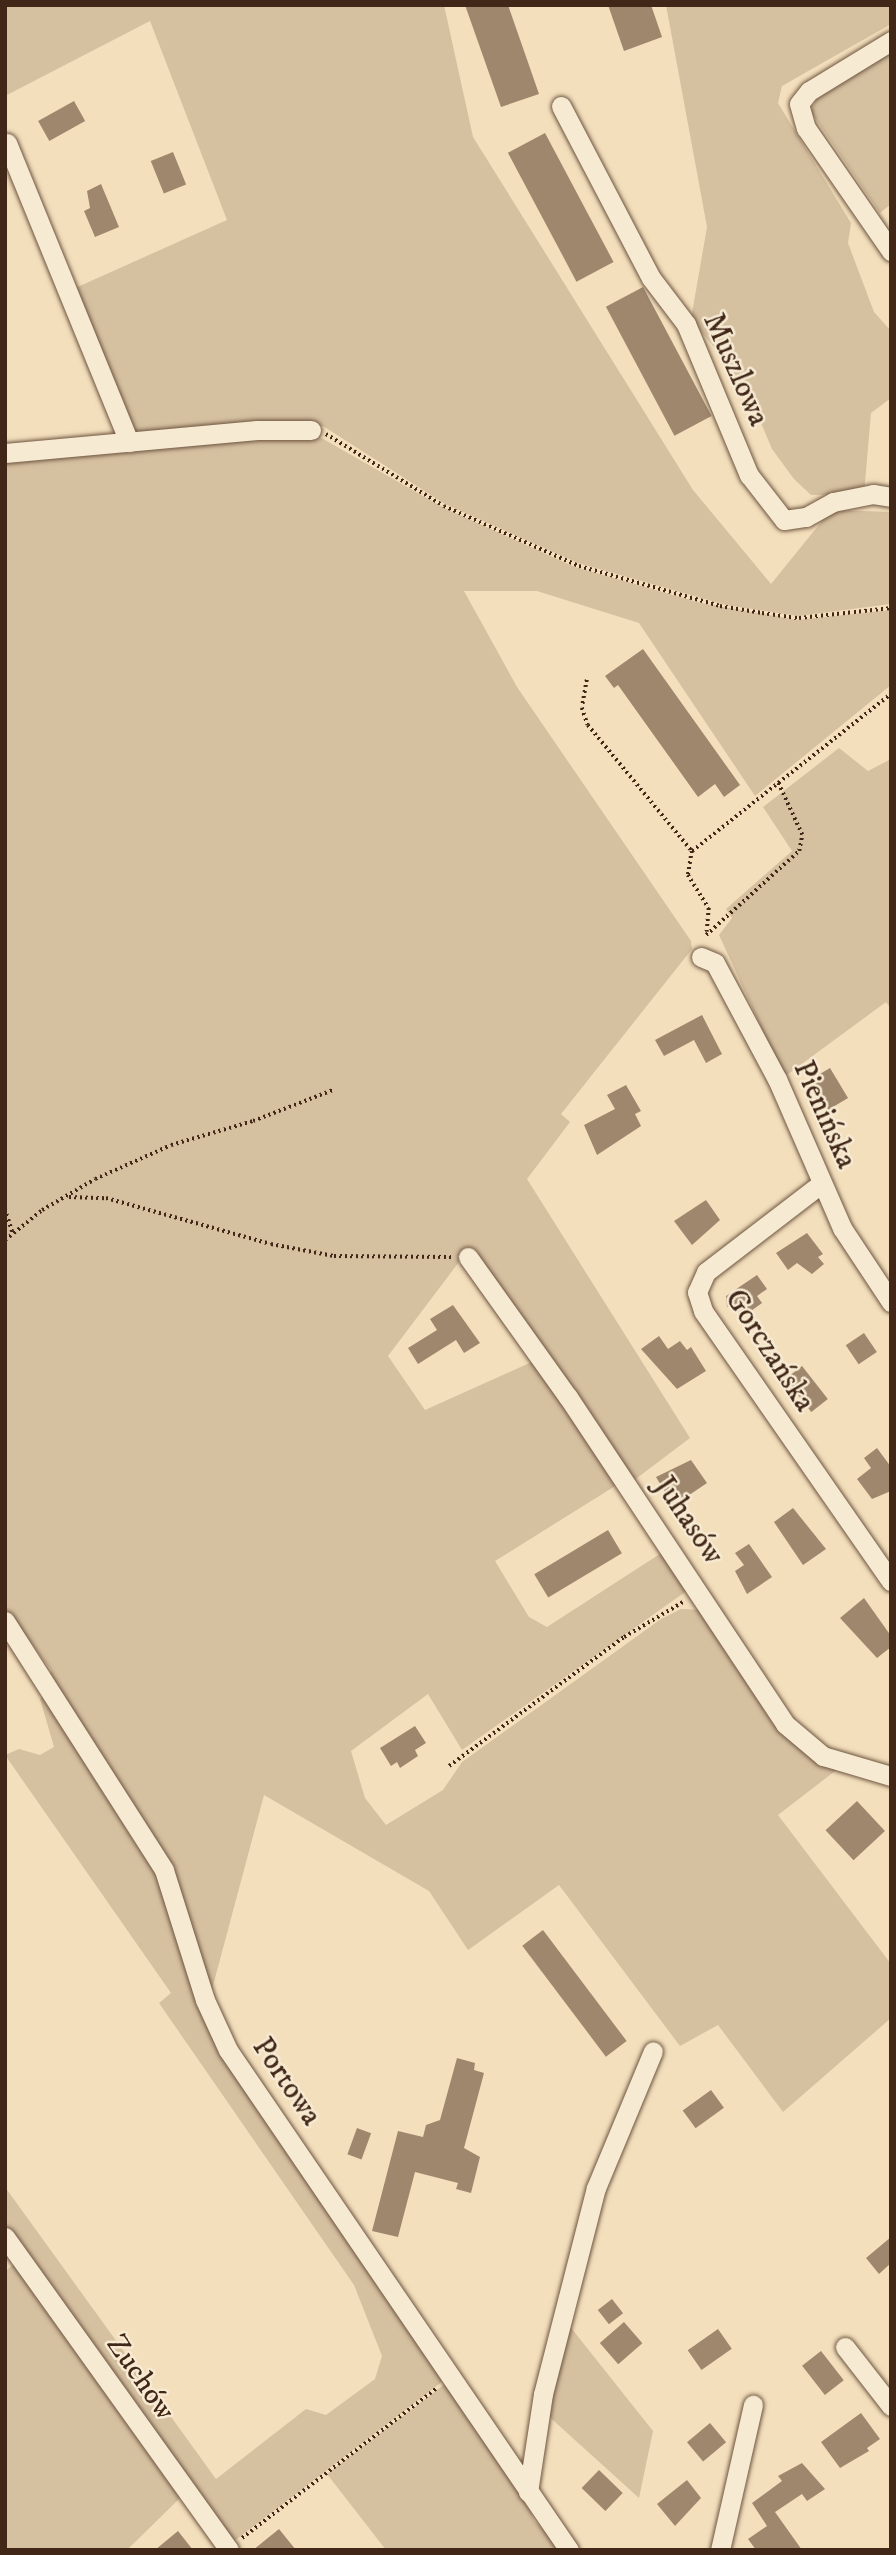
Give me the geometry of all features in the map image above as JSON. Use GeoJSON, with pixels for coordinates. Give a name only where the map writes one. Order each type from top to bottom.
{"type":"FeatureCollection","features":[{"type":"Feature","properties":{"kind":"street"},"geometry":{"type":"LineString","coordinates":[[891,41],[808,91],[799,104],[806,128],[891,251]]}},
{"type":"Feature","properties":{"kind":"street","name":"Muszlowa"},"geometry":{"type":"LineString","coordinates":[[561,106],[652,278],[686,324],[749,475],[784,520],[806,517],[832,502],[873,494],[891,497]]}},
{"type":"Feature","properties":{"kind":"street"},"geometry":{"type":"LineString","coordinates":[[7,143],[129,442]]}},
{"type":"Feature","properties":{"kind":"street"},"geometry":{"type":"LineString","coordinates":[[5,453],[257,430],[311,430]]}},
{"type":"Feature","properties":{"kind":"street","name":"Pienińska"},"geometry":{"type":"LineString","coordinates":[[701,957],[715,963],[777,1079],[842,1228],[891,1302]]}},
{"type":"Feature","properties":{"kind":"street","name":"Gorczańska"},"geometry":{"type":"LineString","coordinates":[[822,1183],[706,1272],[697,1292],[703,1311],[891,1581]]}},
{"type":"Feature","properties":{"kind":"street","name":"Juhasów"},"geometry":{"type":"LineString","coordinates":[[468,1257],[797,1737],[823,1756],[891,1776]]}},
{"type":"Feature","properties":{"kind":"street","name":"Portowa"},"geometry":{"type":"LineString","coordinates":[[5,1621],[164,1870],[180,1909],[205,2000],[228,2050],[449,2379],[569,2550]]}},
{"type":"Feature","properties":{"kind":"street"},"geometry":{"type":"LineString","coordinates":[[528,2492],[543,2394],[596,2188],[653,2051]]}},
{"type":"Feature","properties":{"kind":"street","name":"Zuchów"},"geometry":{"type":"LineString","coordinates":[[5,2237],[229,2549]]}},
{"type":"Feature","properties":{"kind":"street"},"geometry":{"type":"LineString","coordinates":[[845,2347],[891,2406]]}},
{"type":"Feature","properties":{"kind":"street"},"geometry":{"type":"LineString","coordinates":[[720,2550],[753,2405]]}},
{"type":"Feature","properties":{"kind":"path"},"geometry":{"type":"LineString","coordinates":[[311,430],[334,438],[444,506],[579,566],[720,606],[774,615],[799,618],[891,608]]}},
{"type":"Feature","properties":{"kind":"path"},"geometry":{"type":"LineString","coordinates":[[587,680],[582,708],[588,725],[692,851]]}},
{"type":"Feature","properties":{"kind":"path"},"geometry":{"type":"LineString","coordinates":[[701,957],[709,908],[688,875],[692,851],[891,694]]}},
{"type":"Feature","properties":{"kind":"path"},"geometry":{"type":"LineString","coordinates":[[706,934],[799,851],[802,835],[778,783]]}},
{"type":"Feature","properties":{"kind":"path"},"geometry":{"type":"LineString","coordinates":[[5,1240],[42,1210],[69,1197],[95,1179],[171,1145],[253,1121],[333,1090]]}},
{"type":"Feature","properties":{"kind":"path"},"geometry":{"type":"LineString","coordinates":[[69,1197],[106,1198],[271,1244],[334,1256],[468,1257]]}},
{"type":"Feature","properties":{"kind":"path"},"geometry":{"type":"LineString","coordinates":[[5,1209],[13,1234]]}},
{"type":"Feature","properties":{"kind":"path"},"geometry":{"type":"LineString","coordinates":[[449,1766],[624,1637],[700,1592]]}},
{"type":"Feature","properties":{"kind":"path"},"geometry":{"type":"LineString","coordinates":[[229,2549],[449,2379]]}},
{"type":"Feature","properties":{"kind":"shaded area"},"geometry":{"type":"Polygon","coordinates":[[[5,5],[444,5],[473,137],[693,490],[771,584],[831,510],[891,512],[891,604],[798,616],[726,605],[578,563],[445,504],[323,426],[137,437],[73,289],[227,220],[150,21],[5,96],[5,5]]]}},
{"type":"Feature","properties":{"kind":"shaded area"},"geometry":{"type":"Polygon","coordinates":[[[666,5],[891,5],[891,24],[782,86],[778,103],[851,223],[848,243],[874,312],[891,331],[891,398],[871,413],[864,494],[811,495],[794,479],[772,449],[753,404],[728,364],[691,319],[707,227],[666,5]]]}},
{"type":"Feature","properties":{"kind":"shaded area"},"geometry":{"type":"Polygon","coordinates":[[[891,53],[891,204],[880,213],[811,112],[820,92],[891,53]]]}},
{"type":"Feature","properties":{"kind":"shaded area"},"geometry":{"type":"Polygon","coordinates":[[[318,436],[444,508],[575,567],[701,603],[797,620],[891,610],[891,685],[755,796],[639,623],[537,591],[464,591],[517,687],[691,941],[692,949],[561,1114],[570,1122],[527,1179],[690,1438],[633,1481],[462,1258],[388,1356],[425,1410],[534,1361],[620,1483],[495,1561],[529,1617],[547,1627],[666,1550],[688,1590],[462,1750],[428,1694],[351,1751],[365,1798],[386,1825],[443,1790],[462,1762],[661,1619],[681,1609],[704,1610],[781,1727],[839,1768],[778,1815],[891,1964],[891,2018],[783,2112],[718,2025],[680,2046],[559,1885],[468,1950],[429,1891],[264,1795],[210,1997],[187,1909],[155,1838],[51,1679],[51,1670],[5,1607],[5,458],[318,436]]]}},
{"type":"Feature","properties":{"kind":"shaded area"},"geometry":{"type":"Polygon","coordinates":[[[839,748],[868,771],[891,759],[891,1009],[886,1002],[784,1077],[719,935],[732,918],[726,909],[792,851],[763,807],[839,748]]]}},
{"type":"Feature","properties":{"kind":"shaded area"},"geometry":{"type":"Polygon","coordinates":[[[46,1694],[158,1874],[197,1997],[443,2381],[233,2542],[5,2230],[5,2187],[216,2479],[306,2409],[326,2415],[375,2379],[382,2356],[354,2285],[159,2003],[171,1993],[5,1755],[19,1749],[40,1755],[54,1747],[40,1699],[46,1694]]]}},
{"type":"Feature","properties":{"kind":"shaded area"},"geometry":{"type":"Polygon","coordinates":[[[17,2262],[182,2496],[127,2550],[5,2550],[5,2271],[17,2262]]]}},
{"type":"Feature","properties":{"kind":"shaded area"},"geometry":{"type":"Polygon","coordinates":[[[568,2324],[653,2431],[639,2498],[544,2412],[568,2324]]]}},
{"type":"Feature","properties":{"kind":"shaded area"},"geometry":{"type":"Polygon","coordinates":[[[445,2384],[528,2505],[534,2521],[559,2545],[553,2550],[386,2550],[327,2474],[445,2384]]]}},
{"type":"Feature","properties":{"kind":"building"},"geometry":{"type":"Polygon","coordinates":[[[465,5],[508,5],[539,94],[501,107],[465,5]]]}},
{"type":"Feature","properties":{"kind":"building"},"geometry":{"type":"Polygon","coordinates":[[[608,5],[651,5],[662,37],[624,51],[608,5]]]}},
{"type":"Feature","properties":{"kind":"building"},"geometry":{"type":"Polygon","coordinates":[[[74,101],[85,121],[49,141],[38,121],[74,101]]]}},
{"type":"Feature","properties":{"kind":"building"},"geometry":{"type":"Polygon","coordinates":[[[545,133],[614,262],[576,282],[508,153],[545,133]]]}},
{"type":"Feature","properties":{"kind":"building"},"geometry":{"type":"Polygon","coordinates":[[[173,152],[186,184],[164,193],[151,161],[173,152]]]}},
{"type":"Feature","properties":{"kind":"building"},"geometry":{"type":"Polygon","coordinates":[[[101,184],[119,227],[95,237],[84,211],[90,208],[87,191],[101,184]]]}},
{"type":"Feature","properties":{"kind":"building"},"geometry":{"type":"Polygon","coordinates":[[[643,287],[712,416],[674,436],[606,307],[643,287]]]}},
{"type":"Feature","properties":{"kind":"building"},"geometry":{"type":"Polygon","coordinates":[[[643,649],[740,785],[724,797],[715,784],[698,797],[618,685],[614,688],[605,676],[643,649]]]}},
{"type":"Feature","properties":{"kind":"building"},"geometry":{"type":"Polygon","coordinates":[[[702,1015],[722,1054],[706,1063],[694,1040],[664,1056],[655,1040],[702,1015]]]}},
{"type":"Feature","properties":{"kind":"building"},"geometry":{"type":"Polygon","coordinates":[[[830,1068],[848,1098],[827,1110],[809,1080],[830,1068]]]}},
{"type":"Feature","properties":{"kind":"building"},"geometry":{"type":"Polygon","coordinates":[[[626,1085],[641,1111],[635,1114],[641,1126],[597,1155],[584,1125],[615,1109],[607,1095],[626,1085]]]}},
{"type":"Feature","properties":{"kind":"building"},"geometry":{"type":"Polygon","coordinates":[[[706,1200],[720,1220],[692,1245],[674,1221],[706,1200]]]}},
{"type":"Feature","properties":{"kind":"building"},"geometry":{"type":"Polygon","coordinates":[[[807,1233],[823,1254],[818,1257],[824,1264],[812,1274],[797,1263],[788,1270],[776,1253],[807,1233]]]}},
{"type":"Feature","properties":{"kind":"building"},"geometry":{"type":"Polygon","coordinates":[[[757,1275],[767,1289],[757,1296],[762,1303],[741,1318],[734,1307],[727,1307],[726,1296],[757,1275]]]}},
{"type":"Feature","properties":{"kind":"building"},"geometry":{"type":"Polygon","coordinates":[[[453,1305],[480,1343],[464,1353],[456,1340],[418,1364],[408,1348],[437,1330],[430,1319],[453,1305]]]}},
{"type":"Feature","properties":{"kind":"building"},"geometry":{"type":"Polygon","coordinates":[[[864,1333],[877,1352],[859,1364],[846,1345],[864,1333]]]}},
{"type":"Feature","properties":{"kind":"building"},"geometry":{"type":"Polygon","coordinates":[[[659,1336],[668,1349],[680,1341],[687,1350],[691,1347],[706,1371],[677,1389],[641,1349],[659,1336]]]}},
{"type":"Feature","properties":{"kind":"building"},"geometry":{"type":"Polygon","coordinates":[[[802,1366],[828,1399],[811,1412],[785,1379],[802,1366]]]}},
{"type":"Feature","properties":{"kind":"building"},"geometry":{"type":"Polygon","coordinates":[[[877,1448],[891,1467],[891,1491],[872,1499],[857,1479],[871,1468],[864,1458],[877,1448]]]}},
{"type":"Feature","properties":{"kind":"building"},"geometry":{"type":"Polygon","coordinates":[[[691,1460],[707,1483],[673,1506],[656,1477],[691,1460]]]}},
{"type":"Feature","properties":{"kind":"building"},"geometry":{"type":"Polygon","coordinates":[[[793,1508],[826,1549],[803,1565],[774,1522],[793,1508]]]}},
{"type":"Feature","properties":{"kind":"building"},"geometry":{"type":"Polygon","coordinates":[[[608,1530],[622,1553],[548,1597],[534,1574],[608,1530]]]}},
{"type":"Feature","properties":{"kind":"building"},"geometry":{"type":"Polygon","coordinates":[[[749,1544],[772,1577],[747,1594],[735,1571],[744,1565],[735,1553],[749,1544]]]}},
{"type":"Feature","properties":{"kind":"building"},"geometry":{"type":"Polygon","coordinates":[[[864,1598],[891,1636],[891,1647],[877,1658],[840,1618],[864,1598]]]}},
{"type":"Feature","properties":{"kind":"building"},"geometry":{"type":"Polygon","coordinates":[[[415,1726],[426,1743],[415,1750],[418,1756],[400,1768],[397,1762],[391,1766],[380,1748],[415,1726]]]}},
{"type":"Feature","properties":{"kind":"building"},"geometry":{"type":"Polygon","coordinates":[[[857,1801],[885,1831],[854,1860],[826,1830],[857,1801]]]}},
{"type":"Feature","properties":{"kind":"building"},"geometry":{"type":"Polygon","coordinates":[[[543,1930],[627,2041],[606,2057],[522,1946],[543,1930]]]}},
{"type":"Feature","properties":{"kind":"building"},"geometry":{"type":"Polygon","coordinates":[[[457,2058],[475,2063],[474,2070],[484,2073],[464,2148],[480,2157],[471,2193],[456,2189],[458,2183],[415,2172],[398,2237],[372,2231],[398,2131],[423,2137],[426,2125],[440,2120],[457,2058]]]}},
{"type":"Feature","properties":{"kind":"building"},"geometry":{"type":"Polygon","coordinates":[[[711,2090],[724,2108],[696,2128],[683,2111],[711,2090]]]}},
{"type":"Feature","properties":{"kind":"building"},"geometry":{"type":"Polygon","coordinates":[[[357,2128],[371,2133],[362,2159],[347,2154],[357,2128]]]}},
{"type":"Feature","properties":{"kind":"building"},"geometry":{"type":"Polygon","coordinates":[[[891,2237],[891,2263],[879,2274],[866,2258],[891,2237]]]}},
{"type":"Feature","properties":{"kind":"building"},"geometry":{"type":"Polygon","coordinates":[[[612,2299],[623,2313],[609,2324],[598,2310],[612,2299]]]}},
{"type":"Feature","properties":{"kind":"building"},"geometry":{"type":"Polygon","coordinates":[[[624,2322],[642,2343],[618,2364],[600,2343],[624,2322]]]}},
{"type":"Feature","properties":{"kind":"building"},"geometry":{"type":"Polygon","coordinates":[[[718,2329],[732,2349],[701,2370],[688,2350],[718,2329]]]}},
{"type":"Feature","properties":{"kind":"building"},"geometry":{"type":"Polygon","coordinates":[[[821,2351],[844,2380],[825,2395],[802,2366],[821,2351]]]}},
{"type":"Feature","properties":{"kind":"building"},"geometry":{"type":"Polygon","coordinates":[[[861,2413],[880,2439],[867,2448],[869,2451],[840,2468],[821,2442],[861,2413]]]}},
{"type":"Feature","properties":{"kind":"building"},"geometry":{"type":"Polygon","coordinates":[[[710,2423],[726,2442],[703,2461],[687,2442],[710,2423]]]}},
{"type":"Feature","properties":{"kind":"building"},"geometry":{"type":"Polygon","coordinates":[[[802,2463],[825,2489],[807,2501],[802,2494],[775,2512],[802,2550],[756,2550],[748,2539],[767,2526],[752,2503],[782,2481],[778,2476],[802,2463]]]}},
{"type":"Feature","properties":{"kind":"building"},"geometry":{"type":"Polygon","coordinates":[[[599,2470],[623,2493],[605,2511],[582,2488],[599,2470]]]}},
{"type":"Feature","properties":{"kind":"building"},"geometry":{"type":"Polygon","coordinates":[[[687,2480],[701,2498],[675,2526],[657,2504],[687,2480]]]}},
{"type":"Feature","properties":{"kind":"building"},"geometry":{"type":"Polygon","coordinates":[[[279,2529],[296,2550],[253,2550],[279,2529]]]}},
{"type":"Feature","properties":{"kind":"building"},"geometry":{"type":"Polygon","coordinates":[[[178,2531],[193,2550],[155,2550],[178,2531]]]}}]}
